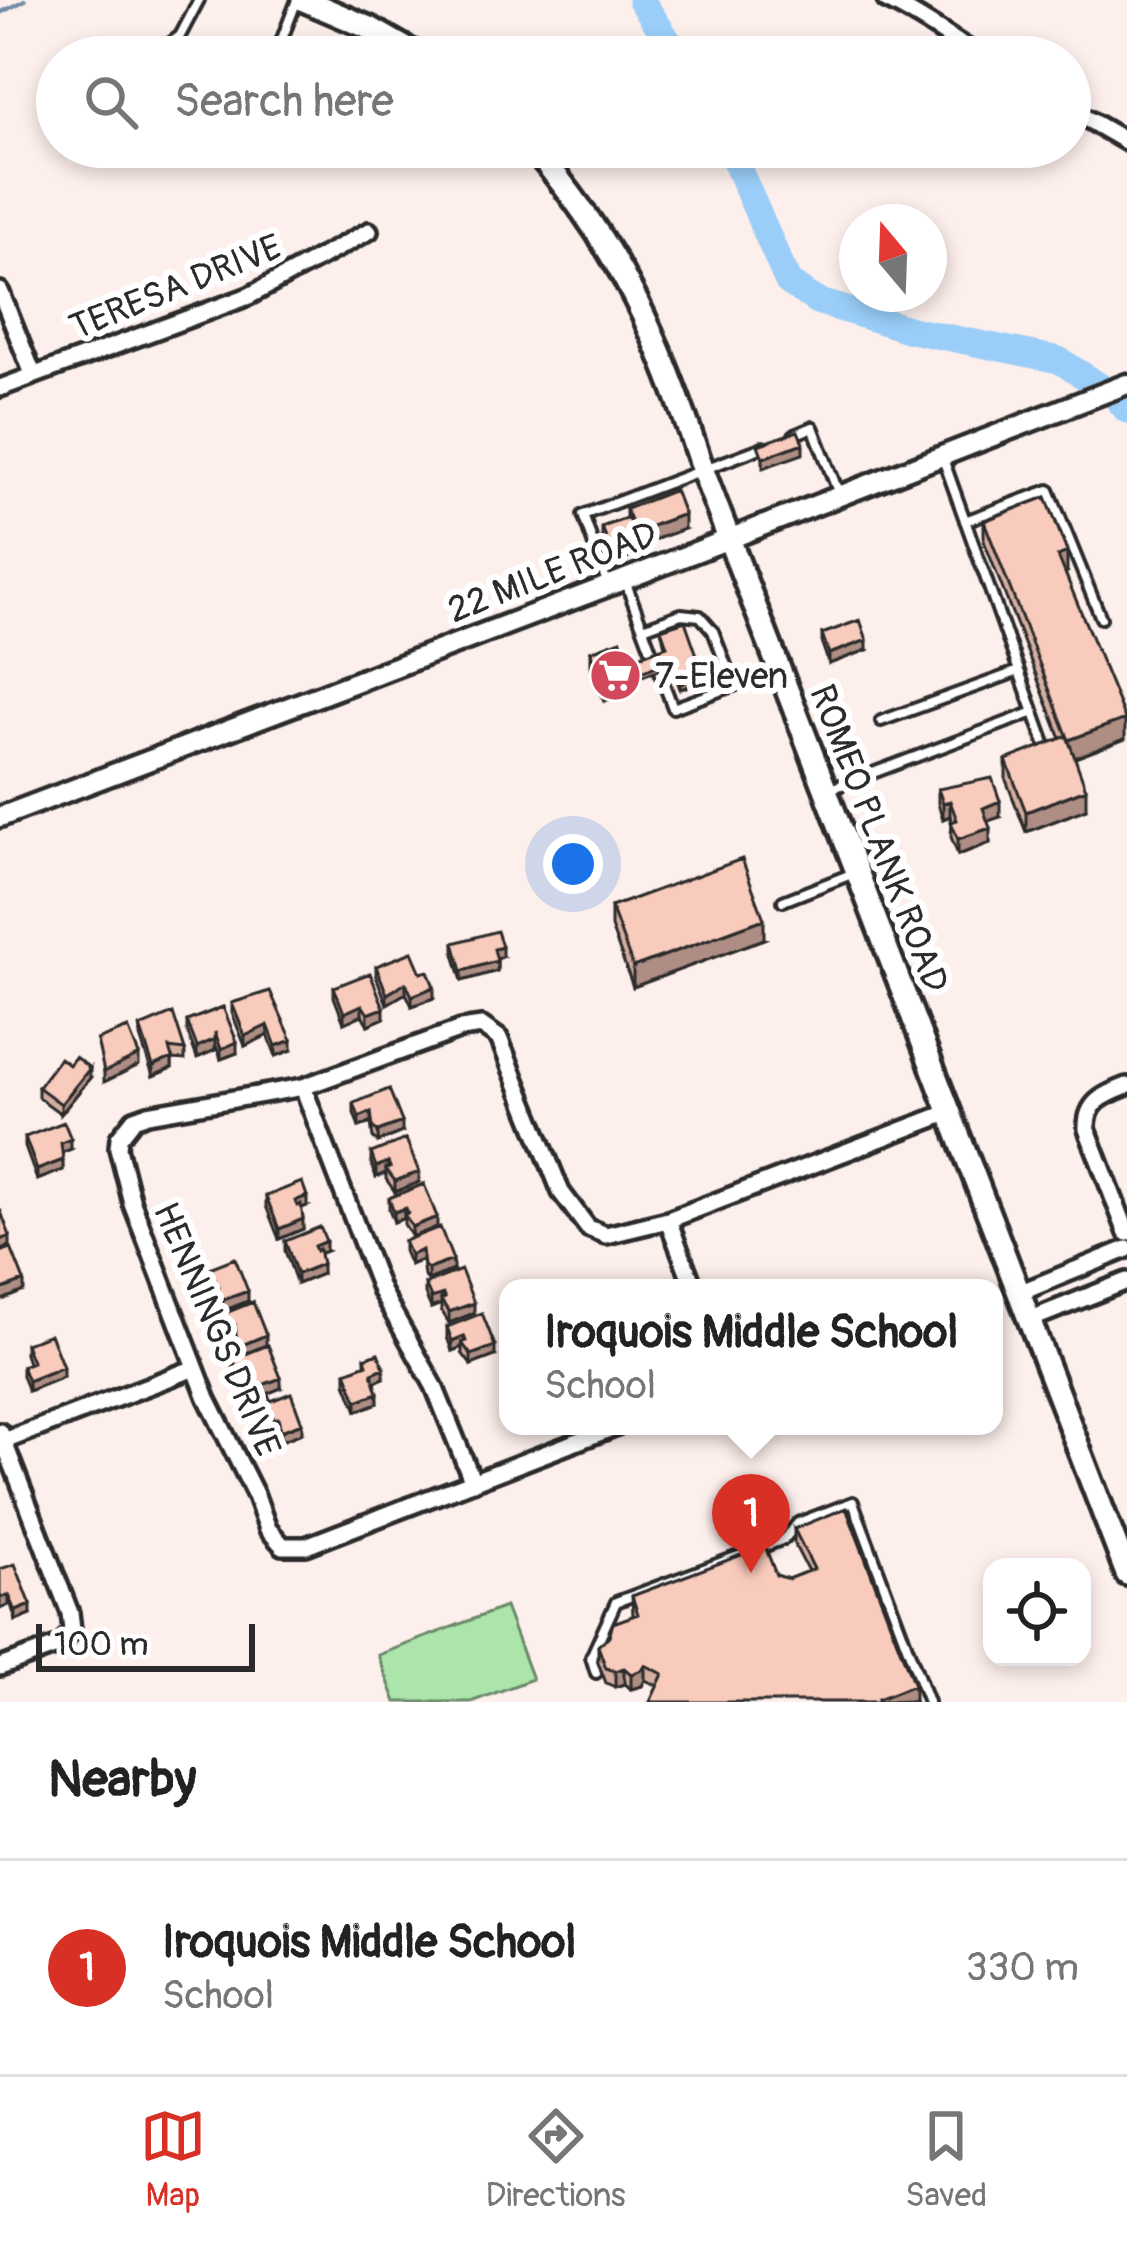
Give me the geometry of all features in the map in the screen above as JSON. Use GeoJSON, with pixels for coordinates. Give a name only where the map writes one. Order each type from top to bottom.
{"type":"FeatureCollection","features":[{"type":"Feature","properties":{"kind":"main road"},"geometry":{"type":"LineString","coordinates":[[301,0],[384,36]]}},
{"type":"Feature","properties":{"kind":"main road","name":"ROMEO PLANK ROAD"},"geometry":{"type":"LineString","coordinates":[[550,168],[617,259],[676,389],[1127,1574]]}},
{"type":"Feature","properties":{"kind":"street"},"geometry":{"type":"LineString","coordinates":[[886,0],[909,5],[920,21],[945,36]]}},
{"type":"Feature","properties":{"kind":"street"},"geometry":{"type":"LineString","coordinates":[[1091,121],[1127,142]]}},
{"type":"Feature","properties":{"kind":"street","name":"TERESA DRIVE"},"geometry":{"type":"LineString","coordinates":[[0,388],[249,296],[369,231]]}},
{"type":"Feature","properties":{"kind":"street"},"geometry":{"type":"LineString","coordinates":[[0,291],[33,374]]}},
{"type":"Feature","properties":{"kind":"street","name":"22 MILE ROAD"},"geometry":{"type":"LineString","coordinates":[[0,817],[1127,384]]}},
{"type":"Feature","properties":{"kind":"street"},"geometry":{"type":"LineString","coordinates":[[593,1435],[473,1482],[434,1387],[381,1291],[303,1087],[461,1029],[482,1026],[499,1039],[551,1172],[581,1221],[606,1235],[668,1220],[950,1112]]}},
{"type":"Feature","properties":{"kind":"street"},"geometry":{"type":"LineString","coordinates":[[1127,1086],[1100,1098],[1087,1116],[1087,1129],[1127,1233]]}},
{"type":"Feature","properties":{"kind":"street","name":"HENNINGS DRIVE"},"geometry":{"type":"LineString","coordinates":[[303,1087],[148,1114],[124,1128],[118,1148],[132,1203],[195,1368],[268,1529],[283,1546],[306,1546],[473,1482]]}},
{"type":"Feature","properties":{"kind":"street"},"geometry":{"type":"LineString","coordinates":[[668,1220],[691,1279]]}},
{"type":"Feature","properties":{"kind":"street"},"geometry":{"type":"LineString","coordinates":[[1019,1293],[1127,1249]]}},
{"type":"Feature","properties":{"kind":"street"},"geometry":{"type":"LineString","coordinates":[[1029,1320],[1127,1281]]}},
{"type":"Feature","properties":{"kind":"street"},"geometry":{"type":"LineString","coordinates":[[0,1667],[62,1644],[72,1630],[70,1613],[2,1437],[195,1368]]}},
{"type":"Feature","properties":{"kind":"lane"},"geometry":{"type":"LineString","coordinates":[[180,36],[199,0]]}},
{"type":"Feature","properties":{"kind":"lane"},"geometry":{"type":"LineString","coordinates":[[285,36],[301,0]]}},
{"type":"Feature","properties":{"kind":"lane"},"geometry":{"type":"LineString","coordinates":[[780,668],[673,708],[644,628],[583,515],[813,427],[839,494]]}},
{"type":"Feature","properties":{"kind":"lane"},"geometry":{"type":"LineString","coordinates":[[941,454],[1048,749]]}},
{"type":"Feature","properties":{"kind":"lane"},"geometry":{"type":"LineString","coordinates":[[964,521],[1049,490],[1101,618]]}},
{"type":"Feature","properties":{"kind":"lane"},"geometry":{"type":"LineString","coordinates":[[644,628],[681,614],[700,616],[713,631],[734,686]]}},
{"type":"Feature","properties":{"kind":"lane"},"geometry":{"type":"LineString","coordinates":[[881,721],[1019,671]]}},
{"type":"Feature","properties":{"kind":"lane"},"geometry":{"type":"LineString","coordinates":[[827,790],[1034,712]]}},
{"type":"Feature","properties":{"kind":"lane"},"geometry":{"type":"LineString","coordinates":[[783,901],[858,872]]}},
{"type":"Feature","properties":{"kind":"lane"},"geometry":{"type":"LineString","coordinates":[[596,1673],[590,1657],[616,1602],[784,1539],[798,1522],[853,1502],[928,1702]]}},
{"type":"Feature","properties":{"kind":"green space"},"geometry":{"type":"Polygon","coordinates":[[[505,1607],[532,1679],[471,1702],[396,1702],[378,1655],[505,1607]]]}},
{"type":"Feature","properties":{"kind":"building"},"geometry":{"type":"Polygon","coordinates":[[[798,431],[803,443],[763,458],[758,445],[798,431]]]}},
{"type":"Feature","properties":{"kind":"building"},"geometry":{"type":"Polygon","coordinates":[[[675,490],[684,514],[635,532],[626,509],[675,490]]]}},
{"type":"Feature","properties":{"kind":"building"},"geometry":{"type":"Polygon","coordinates":[[[1046,497],[1067,552],[1058,556],[1125,719],[1069,740],[984,521],[1046,497]]]}},
{"type":"Feature","properties":{"kind":"building"},"geometry":{"type":"Polygon","coordinates":[[[628,518],[637,544],[612,554],[602,527],[628,518]]]}},
{"type":"Feature","properties":{"kind":"building"},"geometry":{"type":"Polygon","coordinates":[[[860,620],[867,640],[829,654],[822,634],[860,620]]]}},
{"type":"Feature","properties":{"kind":"building"},"geometry":{"type":"Polygon","coordinates":[[[685,621],[704,675],[680,684],[672,660],[633,674],[628,660],[667,646],[661,629],[685,621]]]}},
{"type":"Feature","properties":{"kind":"building"},"geometry":{"type":"Polygon","coordinates":[[[621,640],[633,675],[604,685],[591,651],[621,640]]]}},
{"type":"Feature","properties":{"kind":"building"},"geometry":{"type":"Polygon","coordinates":[[[1067,736],[1086,789],[1026,812],[1006,760],[1067,736]]]}},
{"type":"Feature","properties":{"kind":"building"},"geometry":{"type":"Polygon","coordinates":[[[992,778],[1000,801],[983,808],[990,828],[958,839],[950,801],[943,803],[938,789],[992,778]]]}},
{"type":"Feature","properties":{"kind":"building"},"geometry":{"type":"Polygon","coordinates":[[[742,859],[764,919],[633,967],[611,907],[742,859]]]}},
{"type":"Feature","properties":{"kind":"building"},"geometry":{"type":"Polygon","coordinates":[[[497,931],[502,947],[494,949],[497,961],[462,971],[454,943],[497,931]]]}},
{"type":"Feature","properties":{"kind":"building"},"geometry":{"type":"Polygon","coordinates":[[[412,952],[434,987],[412,996],[406,983],[387,994],[376,966],[412,952]]]}},
{"type":"Feature","properties":{"kind":"building"},"geometry":{"type":"Polygon","coordinates":[[[370,973],[384,1008],[368,1014],[362,1005],[344,1013],[334,987],[370,973]]]}},
{"type":"Feature","properties":{"kind":"building"},"geometry":{"type":"Polygon","coordinates":[[[270,991],[292,1040],[276,1046],[268,1025],[245,1036],[232,1003],[270,991]]]}},
{"type":"Feature","properties":{"kind":"building"},"geometry":{"type":"Polygon","coordinates":[[[223,1007],[237,1042],[221,1049],[215,1032],[215,1039],[197,1047],[187,1021],[223,1007]]]}},
{"type":"Feature","properties":{"kind":"building"},"geometry":{"type":"Polygon","coordinates":[[[173,1013],[185,1050],[169,1048],[172,1058],[153,1066],[140,1027],[173,1013]]]}},
{"type":"Feature","properties":{"kind":"building"},"geometry":{"type":"Polygon","coordinates":[[[128,1028],[139,1055],[104,1072],[97,1040],[128,1028]]]}},
{"type":"Feature","properties":{"kind":"building"},"geometry":{"type":"Polygon","coordinates":[[[75,1057],[90,1068],[61,1104],[38,1087],[60,1058],[69,1065],[75,1057]]]}},
{"type":"Feature","properties":{"kind":"building"},"geometry":{"type":"Polygon","coordinates":[[[389,1089],[402,1122],[378,1131],[373,1128],[371,1112],[359,1117],[354,1103],[389,1089]]]}},
{"type":"Feature","properties":{"kind":"building"},"geometry":{"type":"Polygon","coordinates":[[[64,1122],[71,1139],[61,1143],[63,1160],[37,1170],[25,1137],[64,1122]]]}},
{"type":"Feature","properties":{"kind":"building"},"geometry":{"type":"Polygon","coordinates":[[[406,1139],[419,1172],[395,1181],[386,1169],[388,1162],[376,1167],[371,1153],[406,1139]]]}},
{"type":"Feature","properties":{"kind":"building"},"geometry":{"type":"Polygon","coordinates":[[[302,1182],[307,1196],[295,1201],[301,1204],[303,1219],[279,1229],[266,1196],[302,1182]]]}},
{"type":"Feature","properties":{"kind":"building"},"geometry":{"type":"Polygon","coordinates":[[[424,1184],[437,1217],[412,1227],[404,1214],[406,1208],[394,1212],[389,1198],[424,1184]]]}},
{"type":"Feature","properties":{"kind":"building"},"geometry":{"type":"Polygon","coordinates":[[[0,1209],[10,1236],[0,1240],[0,1209]]]}},
{"type":"Feature","properties":{"kind":"building"},"geometry":{"type":"Polygon","coordinates":[[[320,1227],[326,1241],[314,1246],[322,1264],[297,1274],[285,1241],[320,1227]]]}},
{"type":"Feature","properties":{"kind":"building"},"geometry":{"type":"Polygon","coordinates":[[[440,1227],[453,1260],[428,1269],[422,1250],[410,1255],[404,1241],[440,1227]]]}},
{"type":"Feature","properties":{"kind":"building"},"geometry":{"type":"Polygon","coordinates":[[[11,1248],[24,1281],[0,1290],[0,1252],[11,1248]]]}},
{"type":"Feature","properties":{"kind":"building"},"geometry":{"type":"Polygon","coordinates":[[[235,1258],[248,1291],[223,1300],[216,1281],[205,1286],[199,1272],[235,1258]]]}},
{"type":"Feature","properties":{"kind":"building"},"geometry":{"type":"Polygon","coordinates":[[[461,1270],[474,1303],[449,1312],[441,1300],[443,1294],[431,1298],[425,1284],[461,1270]]]}},
{"type":"Feature","properties":{"kind":"building"},"geometry":{"type":"Polygon","coordinates":[[[253,1302],[266,1335],[242,1345],[235,1325],[223,1330],[218,1316],[253,1302]]]}},
{"type":"Feature","properties":{"kind":"building"},"geometry":{"type":"Polygon","coordinates":[[[482,1313],[495,1346],[471,1355],[462,1343],[464,1336],[452,1341],[447,1327],[482,1313]]]}},
{"type":"Feature","properties":{"kind":"building"},"geometry":{"type":"Polygon","coordinates":[[[50,1334],[63,1367],[28,1381],[22,1366],[32,1362],[25,1344],[50,1334]]]}},
{"type":"Feature","properties":{"kind":"building"},"geometry":{"type":"Polygon","coordinates":[[[268,1345],[281,1378],[257,1387],[248,1375],[250,1368],[238,1373],[233,1359],[268,1345]]]}},
{"type":"Feature","properties":{"kind":"building"},"geometry":{"type":"Polygon","coordinates":[[[378,1353],[384,1368],[372,1373],[378,1393],[357,1401],[346,1372],[367,1364],[365,1358],[378,1353]]]}},
{"type":"Feature","properties":{"kind":"building"},"geometry":{"type":"Polygon","coordinates":[[[291,1393],[302,1423],[281,1431],[278,1418],[272,1413],[261,1418],[254,1401],[291,1393]]]}},
{"type":"Feature","properties":{"kind":"building"},"geometry":{"type":"Polygon","coordinates":[[[846,1508],[914,1685],[878,1699],[880,1702],[650,1702],[663,1674],[645,1665],[631,1674],[624,1668],[606,1668],[598,1646],[609,1636],[613,1623],[638,1614],[632,1596],[765,1546],[776,1575],[788,1579],[814,1569],[794,1529],[846,1508]]]}},
{"type":"Feature","properties":{"kind":"building"},"geometry":{"type":"Polygon","coordinates":[[[15,1564],[31,1605],[16,1611],[9,1595],[0,1598],[0,1569],[15,1564]]]}},
{"type":"Feature","properties":{"kind":"waterway"},"geometry":{"type":"LineString","coordinates":[[0,13],[25,0]]}},
{"type":"Feature","properties":{"kind":"waterway"},"geometry":{"type":"LineString","coordinates":[[641,0],[665,36]]}},
{"type":"Feature","properties":{"kind":"waterway"},"geometry":{"type":"LineString","coordinates":[[738,168],[788,282],[817,301],[911,330],[1059,360],[1115,396],[1127,410]]}},
{"type":"Feature","properties":{"kind":"place","name":"7-Eleven"},"geometry":{"type":"Point","coordinates":[616,675]}},
{"type":"Feature","properties":{"kind":"place","name":"Iroquois Middle School"},"geometry":{"type":"Point","coordinates":[751,1573]}}]}
